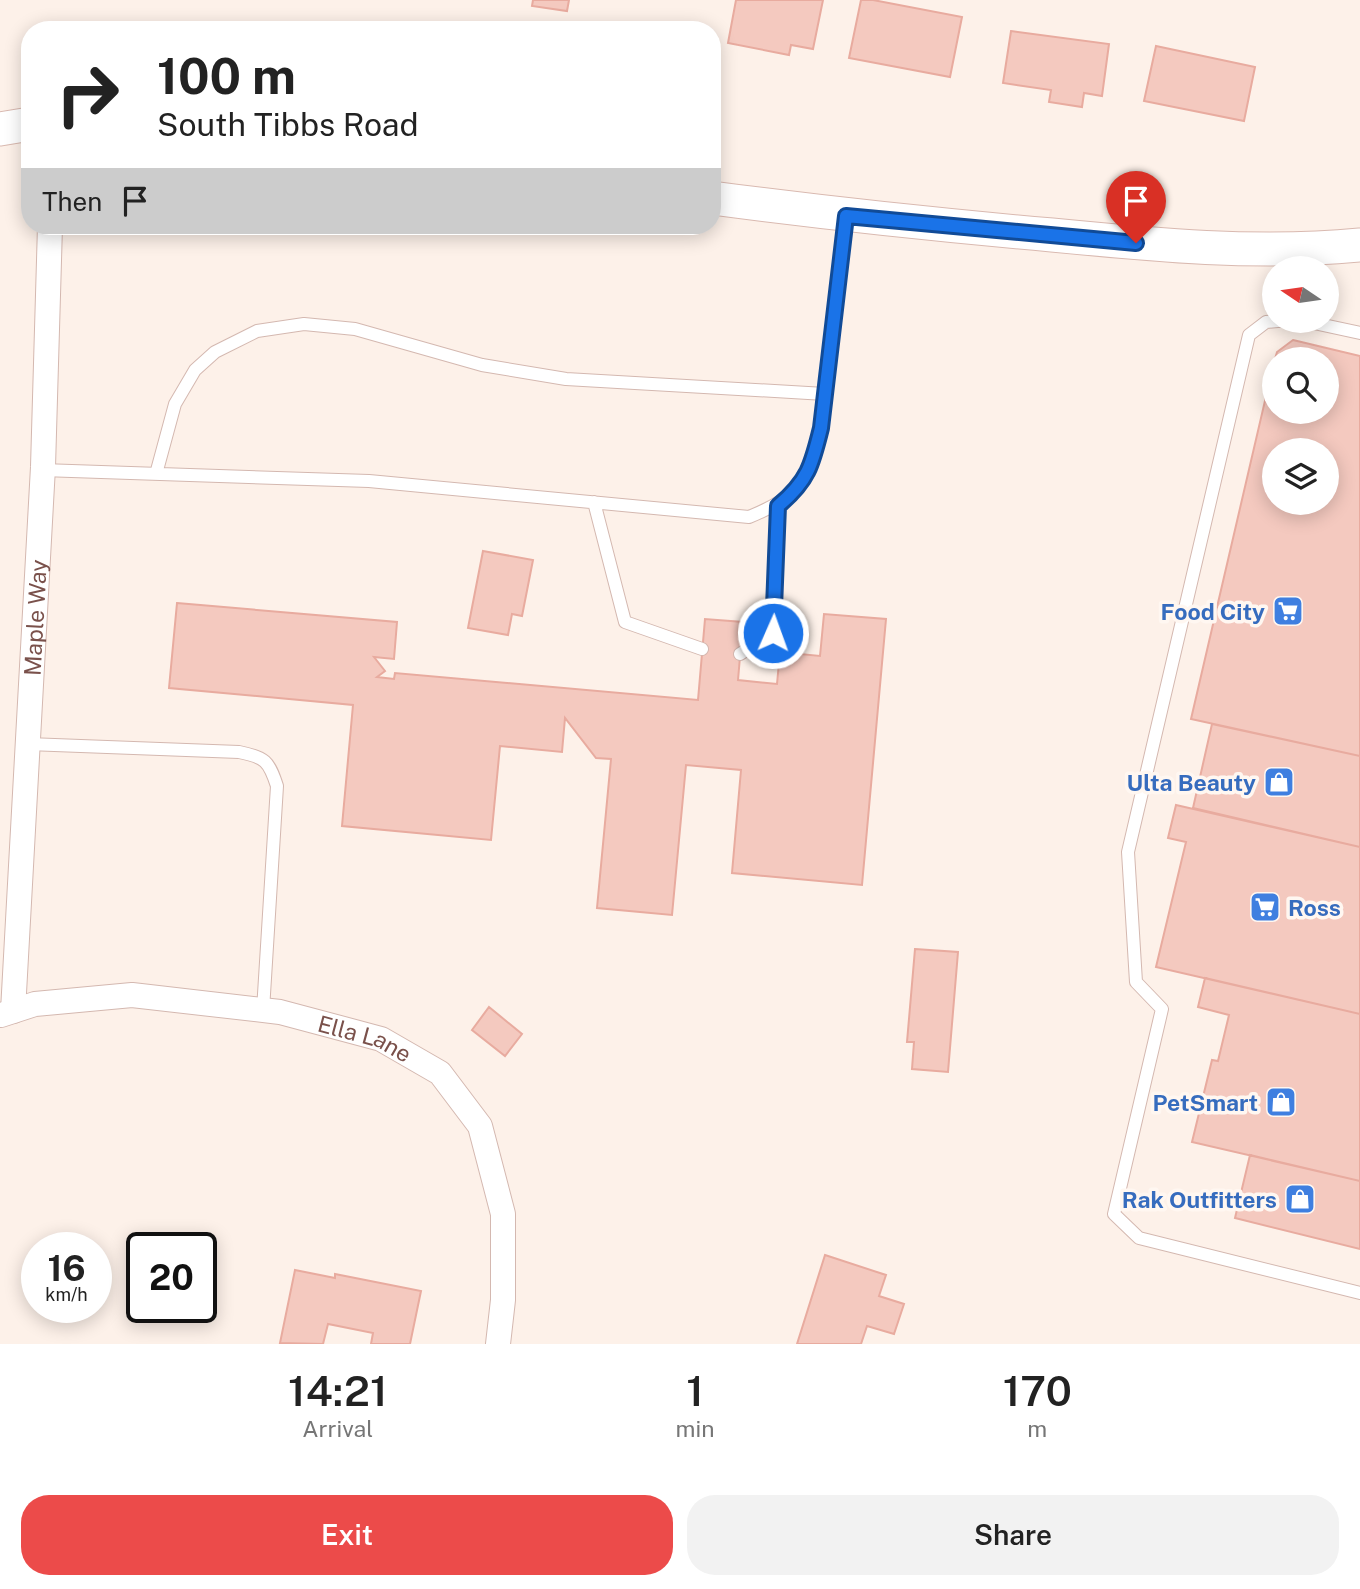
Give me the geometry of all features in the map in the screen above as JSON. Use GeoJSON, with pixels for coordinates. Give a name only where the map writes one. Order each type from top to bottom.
{"type":"FeatureCollection","features":[{"type":"Feature","properties":{"kind":"street"},"geometry":{"type":"LineString","coordinates":[[0,129],[21,126]]}},
{"type":"Feature","properties":{"kind":"street"},"geometry":{"type":"LineString","coordinates":[[721,199],[846,216],[1162,246],[1309,250],[1360,245]]}},
{"type":"Feature","properties":{"kind":"street","name":"Maple Way"},"geometry":{"type":"LineString","coordinates":[[6,1013],[28,744],[42,470],[50,235]]}},
{"type":"Feature","properties":{"kind":"street","name":"Ella Lane"},"geometry":{"type":"LineString","coordinates":[[6,1013],[35,1004],[132,995],[280,1012],[381,1039],[440,1073],[480,1126],[503,1214],[503,1300],[498,1344]]}},
{"type":"Feature","properties":{"kind":"lane"},"geometry":{"type":"LineString","coordinates":[[42,470],[369,481],[749,517],[778,506],[798,489],[813,461],[821,428],[846,216]]}},
{"type":"Feature","properties":{"kind":"lane"},"geometry":{"type":"LineString","coordinates":[[156,474],[175,404],[195,370],[215,352],[257,331],[304,324],[355,329],[482,365],[566,379],[825,394]]}},
{"type":"Feature","properties":{"kind":"lane"},"geometry":{"type":"LineString","coordinates":[[1262,325],[1249,335],[1128,852],[1136,982],[1162,1009],[1114,1214],[1139,1238],[1360,1293]]}},
{"type":"Feature","properties":{"kind":"lane"},"geometry":{"type":"LineString","coordinates":[[1339,328],[1360,333]]}},
{"type":"Feature","properties":{"kind":"lane"},"geometry":{"type":"LineString","coordinates":[[594,502],[625,622],[702,649]]}},
{"type":"Feature","properties":{"kind":"lane"},"geometry":{"type":"LineString","coordinates":[[740,654],[773,633],[778,506]]}},
{"type":"Feature","properties":{"kind":"lane"},"geometry":{"type":"LineString","coordinates":[[28,744],[239,752],[259,756],[271,766],[277,786],[263,1010]]}},
{"type":"Feature","properties":{"kind":"building"},"geometry":{"type":"Polygon","coordinates":[[[533,0],[569,0],[567,11],[532,6],[533,0]]]}},
{"type":"Feature","properties":{"kind":"building"},"geometry":{"type":"Polygon","coordinates":[[[736,0],[823,0],[813,49],[791,45],[789,55],[728,43],[736,0]]]}},
{"type":"Feature","properties":{"kind":"building"},"geometry":{"type":"Polygon","coordinates":[[[861,0],[962,17],[950,77],[849,58],[861,0]]]}},
{"type":"Feature","properties":{"kind":"building"},"geometry":{"type":"Polygon","coordinates":[[[1011,31],[1109,44],[1102,96],[1084,93],[1082,107],[1049,102],[1051,90],[1003,83],[1011,31]]]}},
{"type":"Feature","properties":{"kind":"building"},"geometry":{"type":"Polygon","coordinates":[[[1156,46],[1255,67],[1244,121],[1144,101],[1156,46]]]}},
{"type":"Feature","properties":{"kind":"building","name":"Food City"},"geometry":{"type":"Polygon","coordinates":[[[1293,340],[1322,347],[1284,347],[1293,340]]]}},
{"type":"Feature","properties":{"kind":"building","name":"Food City"},"geometry":{"type":"Polygon","coordinates":[[[1339,351],[1360,356],[1360,756],[1191,719],[1262,414],[1262,424],[1339,424],[1339,351]]]}},
{"type":"Feature","properties":{"kind":"building"},"geometry":{"type":"Polygon","coordinates":[[[483,551],[533,560],[522,616],[512,614],[508,635],[468,628],[483,551]]]}},
{"type":"Feature","properties":{"kind":"building"},"geometry":{"type":"Polygon","coordinates":[[[177,603],[397,622],[394,659],[374,657],[385,671],[377,677],[394,679],[395,673],[698,700],[705,619],[743,622],[738,680],[777,684],[780,652],[820,656],[824,614],[886,619],[862,885],[732,873],[741,770],[686,765],[672,915],[597,908],[611,759],[596,758],[565,718],[562,752],[500,746],[491,840],[342,826],[353,705],[169,688],[177,603]]]}},
{"type":"Feature","properties":{"kind":"building","name":"Ulta Beauty"},"geometry":{"type":"Polygon","coordinates":[[[1212,724],[1360,756],[1360,847],[1193,808],[1212,724]]]}},
{"type":"Feature","properties":{"kind":"building","name":"Ross"},"geometry":{"type":"Polygon","coordinates":[[[1176,805],[1360,847],[1360,1014],[1156,967],[1186,842],[1168,838],[1176,805]]]}},
{"type":"Feature","properties":{"kind":"building"},"geometry":{"type":"Polygon","coordinates":[[[915,949],[958,952],[948,1072],[912,1069],[914,1042],[907,1042],[915,949]]]}},
{"type":"Feature","properties":{"kind":"building","name":"PetSmart"},"geometry":{"type":"Polygon","coordinates":[[[1205,978],[1360,1014],[1360,1181],[1192,1142],[1212,1060],[1218,1061],[1229,1015],[1198,1007],[1205,978]]]}},
{"type":"Feature","properties":{"kind":"building"},"geometry":{"type":"Polygon","coordinates":[[[489,1007],[522,1034],[505,1056],[472,1030],[489,1007]]]}},
{"type":"Feature","properties":{"kind":"building","name":"Rak Outfitters"},"geometry":{"type":"Polygon","coordinates":[[[1250,1155],[1360,1181],[1360,1249],[1235,1218],[1250,1155]]]}},
{"type":"Feature","properties":{"kind":"building"},"geometry":{"type":"Polygon","coordinates":[[[825,1255],[886,1275],[879,1296],[904,1304],[894,1334],[867,1326],[861,1344],[797,1344],[825,1255]]]}},
{"type":"Feature","properties":{"kind":"building"},"geometry":{"type":"Polygon","coordinates":[[[295,1270],[335,1278],[335,1274],[421,1291],[410,1344],[371,1344],[373,1333],[328,1324],[323,1344],[280,1343],[295,1270]]]}},
{"type":"Feature","properties":{"kind":"place","name":"Food City"},"geometry":{"type":"Point","coordinates":[1288,611]}},
{"type":"Feature","properties":{"kind":"place","name":"Ulta Beauty"},"geometry":{"type":"Point","coordinates":[1279,782]}},
{"type":"Feature","properties":{"kind":"place","name":"Ross"},"geometry":{"type":"Point","coordinates":[1265,907]}},
{"type":"Feature","properties":{"kind":"place","name":"PetSmart"},"geometry":{"type":"Point","coordinates":[1281,1102]}},
{"type":"Feature","properties":{"kind":"place","name":"Rak Outfitters"},"geometry":{"type":"Point","coordinates":[1300,1199]}},
{"type":"Feature","properties":{"kind":"route"},"geometry":{"type":"LineString","coordinates":[[773,633],[778,506],[798,489],[813,461],[821,428],[846,216],[1136,243]]}}]}
